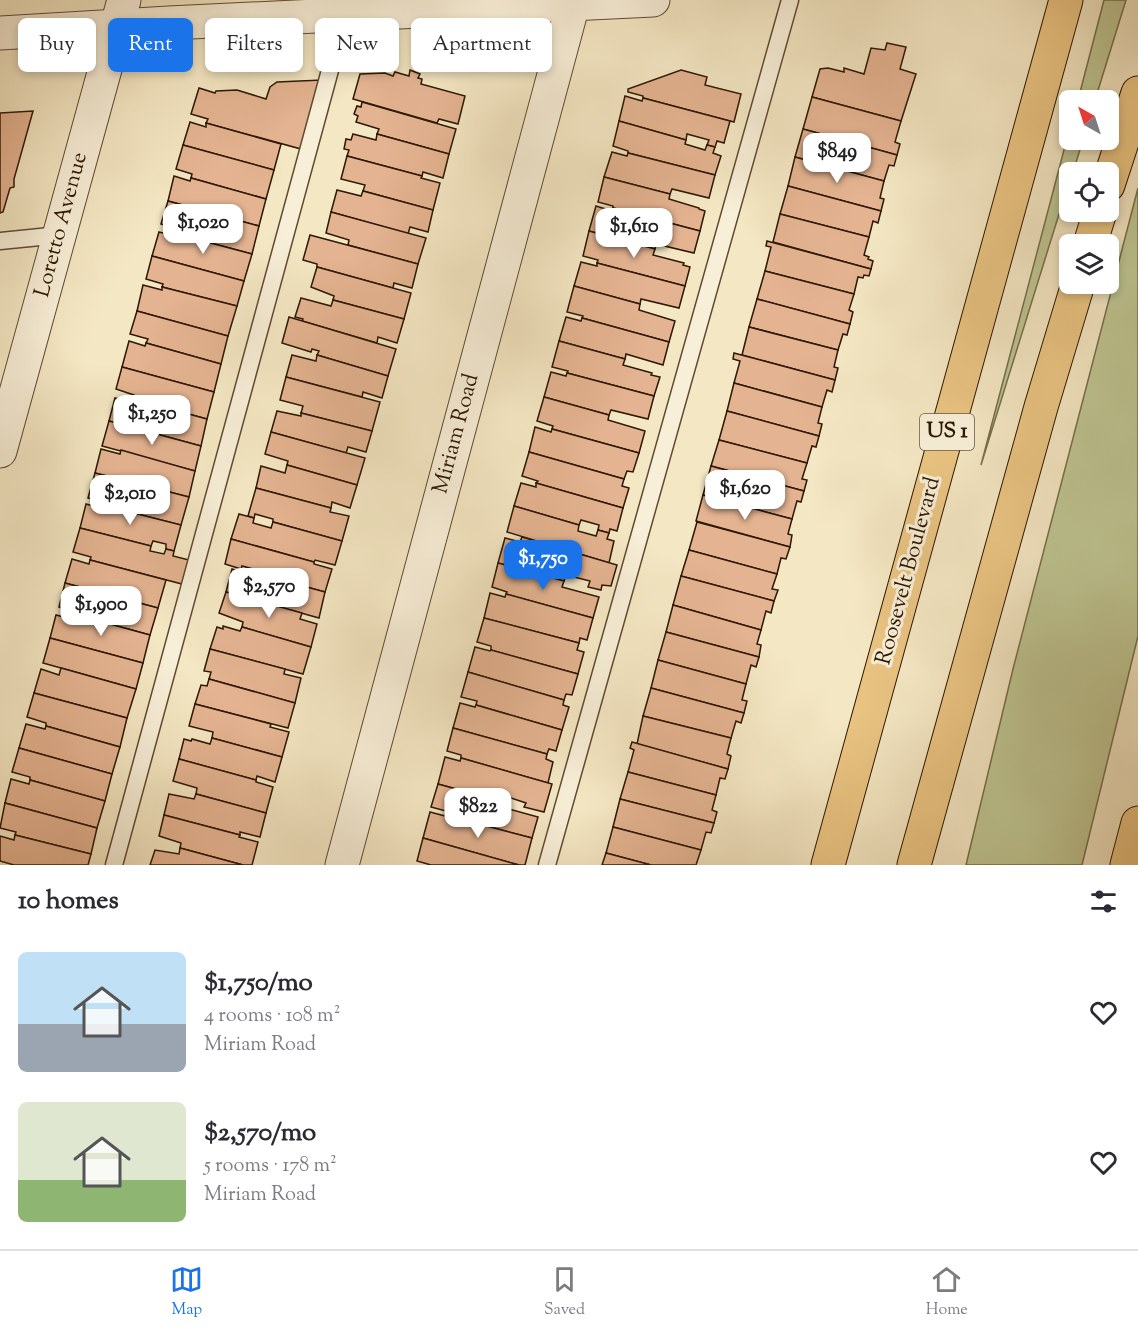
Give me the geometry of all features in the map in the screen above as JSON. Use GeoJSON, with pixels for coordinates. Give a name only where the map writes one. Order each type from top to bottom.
{"type":"FeatureCollection","features":[{"type":"Feature","properties":{"kind":"highway","name":"Roosevelt Boulevard"},"geometry":{"type":"LineString","coordinates":[[828,865],[1066,0]]}},
{"type":"Feature","properties":{"kind":"highway"},"geometry":{"type":"LineString","coordinates":[[1115,162],[1138,93]]}},
{"type":"Feature","properties":{"kind":"highway"},"geometry":{"type":"LineString","coordinates":[[914,865],[1041,407],[1075,294]]}},
{"type":"Feature","properties":{"kind":"highway"},"geometry":{"type":"LineString","coordinates":[[1126,865],[1138,824]]}},
{"type":"Feature","properties":{"kind":"street"},"geometry":{"type":"LineString","coordinates":[[0,33],[121,13],[345,15],[653,0]]}},
{"type":"Feature","properties":{"kind":"street","name":"Miriam Road"},"geometry":{"type":"LineString","coordinates":[[342,865],[573,4]]}},
{"type":"Feature","properties":{"kind":"street","name":"Loretto Avenue"},"geometry":{"type":"LineString","coordinates":[[0,451],[121,13]]}},
{"type":"Feature","properties":{"kind":"lane"},"geometry":{"type":"LineString","coordinates":[[546,865],[790,0]]}},
{"type":"Feature","properties":{"kind":"lane"},"geometry":{"type":"LineString","coordinates":[[114,865],[345,15]]}},
{"type":"Feature","properties":{"kind":"lane"},"geometry":{"type":"LineString","coordinates":[[0,241],[60,235]]}},
{"type":"Feature","properties":{"kind":"green space"},"geometry":{"type":"Polygon","coordinates":[[[1104,0],[1126,0],[1098,90],[1081,90],[1104,0]]]}},
{"type":"Feature","properties":{"kind":"green space"},"geometry":{"type":"Polygon","coordinates":[[[1064,150],[1080,150],[1076,162],[1061,162],[1064,150]]]}},
{"type":"Feature","properties":{"kind":"green space"},"geometry":{"type":"Polygon","coordinates":[[[1059,169],[1059,214],[981,465],[1059,169]]]}},
{"type":"Feature","properties":{"kind":"green space"},"geometry":{"type":"Polygon","coordinates":[[[1138,188],[1138,636],[1082,865],[966,865],[1013,669],[1110,294],[1119,294],[1119,261],[1138,188]]]}},
{"type":"Feature","properties":{"kind":"building"},"geometry":{"type":"Polygon","coordinates":[[[887,43],[906,47],[900,69],[916,74],[901,121],[812,97],[820,69],[828,68],[844,72],[844,68],[864,74],[871,48],[885,50],[887,43]]]}},
{"type":"Feature","properties":{"kind":"building"},"geometry":{"type":"Polygon","coordinates":[[[410,70],[420,74],[418,78],[422,79],[421,84],[465,96],[458,124],[439,119],[437,123],[353,99],[360,74],[385,73],[393,76],[395,72],[409,76],[410,70]]]}},
{"type":"Feature","properties":{"kind":"building"},"geometry":{"type":"Polygon","coordinates":[[[681,70],[707,77],[705,85],[741,94],[734,122],[628,92],[628,89],[681,70]]]}},
{"type":"Feature","properties":{"kind":"building"},"geometry":{"type":"Polygon","coordinates":[[[322,80],[301,149],[206,123],[208,119],[191,114],[199,88],[215,93],[216,91],[237,90],[266,99],[270,87],[277,82],[322,80]]]}},
{"type":"Feature","properties":{"kind":"building"},"geometry":{"type":"Polygon","coordinates":[[[625,96],[642,101],[643,98],[730,121],[724,143],[717,141],[715,147],[707,145],[709,140],[687,134],[686,140],[619,121],[625,96]]]}},
{"type":"Feature","properties":{"kind":"building"},"geometry":{"type":"Polygon","coordinates":[[[812,97],[901,121],[895,142],[900,144],[897,155],[803,129],[812,97]]]}},
{"type":"Feature","properties":{"kind":"building"},"geometry":{"type":"Polygon","coordinates":[[[362,102],[456,129],[449,154],[377,134],[379,129],[356,122],[358,116],[354,114],[357,106],[361,107],[362,102]]]}},
{"type":"Feature","properties":{"kind":"building"},"geometry":{"type":"Polygon","coordinates":[[[33,111],[14,179],[14,187],[10,188],[3,212],[0,213],[0,113],[33,111]]]}},
{"type":"Feature","properties":{"kind":"building"},"geometry":{"type":"Polygon","coordinates":[[[619,121],[686,140],[685,144],[705,150],[707,145],[715,147],[713,153],[721,156],[715,175],[628,153],[628,151],[613,146],[619,121]]]}},
{"type":"Feature","properties":{"kind":"building"},"geometry":{"type":"Polygon","coordinates":[[[190,122],[206,127],[206,123],[281,144],[274,170],[183,145],[190,122]]]}},
{"type":"Feature","properties":{"kind":"building"},"geometry":{"type":"Polygon","coordinates":[[[803,129],[897,155],[894,166],[889,165],[884,181],[795,157],[803,129]]]}},
{"type":"Feature","properties":{"kind":"building"},"geometry":{"type":"Polygon","coordinates":[[[353,134],[376,140],[377,134],[449,154],[443,178],[423,172],[422,176],[347,156],[349,150],[344,149],[346,139],[351,140],[353,134]]]}},
{"type":"Feature","properties":{"kind":"building"},"geometry":{"type":"Polygon","coordinates":[[[183,145],[274,170],[266,199],[191,178],[192,174],[176,169],[183,145]]]}},
{"type":"Feature","properties":{"kind":"building"},"geometry":{"type":"Polygon","coordinates":[[[612,152],[627,156],[628,153],[715,175],[709,198],[672,189],[670,194],[604,177],[612,152]]]}},
{"type":"Feature","properties":{"kind":"building"},"geometry":{"type":"Polygon","coordinates":[[[347,156],[440,183],[433,210],[363,191],[365,185],[341,179],[347,156]]]}},
{"type":"Feature","properties":{"kind":"building"},"geometry":{"type":"Polygon","coordinates":[[[795,157],[884,181],[880,198],[884,199],[881,211],[788,186],[795,157]]]}},
{"type":"Feature","properties":{"kind":"building"},"geometry":{"type":"Polygon","coordinates":[[[174,176],[190,181],[191,178],[266,199],[259,226],[168,201],[174,176]]]}},
{"type":"Feature","properties":{"kind":"building"},"geometry":{"type":"Polygon","coordinates":[[[604,177],[670,194],[669,199],[705,211],[700,231],[598,202],[604,177]]]}},
{"type":"Feature","properties":{"kind":"building"},"geometry":{"type":"Polygon","coordinates":[[[788,186],[881,211],[878,223],[873,221],[869,237],[780,214],[788,186]]]}},
{"type":"Feature","properties":{"kind":"building"},"geometry":{"type":"Polygon","coordinates":[[[337,190],[361,196],[363,191],[433,210],[428,232],[410,227],[408,234],[331,212],[337,190]]]}},
{"type":"Feature","properties":{"kind":"building"},"geometry":{"type":"Polygon","coordinates":[[[168,201],[259,226],[252,254],[177,234],[178,229],[161,224],[168,201]]]}},
{"type":"Feature","properties":{"kind":"building"},"geometry":{"type":"Polygon","coordinates":[[[596,206],[612,211],[613,208],[700,231],[694,253],[656,244],[655,249],[589,231],[596,206]]]}},
{"type":"Feature","properties":{"kind":"building"},"geometry":{"type":"Polygon","coordinates":[[[331,212],[426,238],[418,264],[348,245],[349,240],[326,233],[331,212]]]}},
{"type":"Feature","properties":{"kind":"building"},"geometry":{"type":"Polygon","coordinates":[[[780,214],[869,237],[864,255],[873,261],[871,269],[773,242],[780,214]]]}},
{"type":"Feature","properties":{"kind":"building"},"geometry":{"type":"Polygon","coordinates":[[[589,231],[655,249],[653,255],[684,263],[683,265],[690,267],[685,286],[597,263],[598,260],[583,256],[589,231]]]}},
{"type":"Feature","properties":{"kind":"building"},"geometry":{"type":"Polygon","coordinates":[[[159,232],[176,236],[177,234],[252,254],[244,281],[152,256],[159,232]]]}},
{"type":"Feature","properties":{"kind":"building"},"geometry":{"type":"Polygon","coordinates":[[[310,235],[418,264],[412,288],[394,283],[393,288],[317,267],[317,264],[303,260],[310,235]]]}},
{"type":"Feature","properties":{"kind":"building"},"geometry":{"type":"Polygon","coordinates":[[[767,241],[871,269],[869,276],[858,277],[854,294],[765,271],[771,247],[766,246],[767,241]]]}},
{"type":"Feature","properties":{"kind":"building"},"geometry":{"type":"Polygon","coordinates":[[[152,256],[244,281],[237,306],[162,287],[163,284],[146,279],[152,256]]]}},
{"type":"Feature","properties":{"kind":"building"},"geometry":{"type":"Polygon","coordinates":[[[581,262],[597,266],[597,263],[685,286],[679,308],[641,299],[640,304],[574,286],[581,262]]]}},
{"type":"Feature","properties":{"kind":"building"},"geometry":{"type":"Polygon","coordinates":[[[317,267],[411,293],[404,319],[333,300],[334,296],[311,287],[317,267]]]}},
{"type":"Feature","properties":{"kind":"building"},"geometry":{"type":"Polygon","coordinates":[[[765,271],[854,294],[849,310],[853,312],[850,324],[757,299],[765,271]]]}},
{"type":"Feature","properties":{"kind":"building"},"geometry":{"type":"Polygon","coordinates":[[[143,285],[162,290],[162,287],[237,306],[228,336],[137,311],[143,285]]]}},
{"type":"Feature","properties":{"kind":"building"},"geometry":{"type":"Polygon","coordinates":[[[574,286],[640,304],[639,310],[675,321],[669,342],[567,312],[574,286]]]}},
{"type":"Feature","properties":{"kind":"building"},"geometry":{"type":"Polygon","coordinates":[[[301,298],[331,306],[333,300],[404,319],[397,343],[378,337],[377,343],[302,321],[303,319],[295,317],[301,298]]]}},
{"type":"Feature","properties":{"kind":"building"},"geometry":{"type":"Polygon","coordinates":[[[757,299],[850,324],[847,335],[843,334],[838,350],[749,327],[757,299]]]}},
{"type":"Feature","properties":{"kind":"building"},"geometry":{"type":"Polygon","coordinates":[[[137,311],[228,336],[221,364],[146,343],[148,339],[130,334],[137,311]]]}},
{"type":"Feature","properties":{"kind":"building"},"geometry":{"type":"Polygon","coordinates":[[[289,317],[396,349],[388,376],[317,355],[319,351],[312,349],[311,352],[282,343],[289,317]]]}},
{"type":"Feature","properties":{"kind":"building"},"geometry":{"type":"Polygon","coordinates":[[[566,317],[581,321],[582,318],[669,342],[663,365],[626,354],[625,359],[559,341],[566,317]]]}},
{"type":"Feature","properties":{"kind":"building"},"geometry":{"type":"Polygon","coordinates":[[[749,327],[838,350],[834,367],[838,368],[835,380],[742,355],[749,327]]]}},
{"type":"Feature","properties":{"kind":"building"},"geometry":{"type":"Polygon","coordinates":[[[129,341],[145,346],[146,343],[221,364],[214,392],[122,367],[129,341]]]}},
{"type":"Feature","properties":{"kind":"building"},"geometry":{"type":"Polygon","coordinates":[[[559,341],[625,359],[623,365],[660,377],[654,396],[552,367],[559,341]]]}},
{"type":"Feature","properties":{"kind":"building"},"geometry":{"type":"Polygon","coordinates":[[[734,353],[835,380],[832,392],[827,390],[822,407],[734,383],[740,361],[733,359],[734,353]]]}},
{"type":"Feature","properties":{"kind":"building"},"geometry":{"type":"Polygon","coordinates":[[[292,355],[316,361],[317,355],[388,376],[382,398],[363,392],[362,397],[286,377],[292,355]]]}},
{"type":"Feature","properties":{"kind":"building"},"geometry":{"type":"Polygon","coordinates":[[[122,367],[214,392],[207,419],[133,399],[134,395],[116,389],[122,367]]]}},
{"type":"Feature","properties":{"kind":"building"},"geometry":{"type":"Polygon","coordinates":[[[551,372],[566,376],[567,373],[654,396],[648,419],[611,410],[609,415],[544,397],[551,372]]]}},
{"type":"Feature","properties":{"kind":"building"},"geometry":{"type":"Polygon","coordinates":[[[286,377],[380,402],[372,431],[301,413],[303,406],[280,400],[286,377]]]}},
{"type":"Feature","properties":{"kind":"building"},"geometry":{"type":"Polygon","coordinates":[[[734,383],[822,407],[818,423],[822,424],[819,436],[727,411],[734,383]]]}},
{"type":"Feature","properties":{"kind":"building"},"geometry":{"type":"Polygon","coordinates":[[[544,397],[609,415],[608,420],[645,431],[639,453],[552,429],[553,426],[537,421],[544,397]]]}},
{"type":"Feature","properties":{"kind":"building"},"geometry":{"type":"Polygon","coordinates":[[[115,398],[133,402],[133,399],[207,419],[201,446],[109,421],[115,398]]]}},
{"type":"Feature","properties":{"kind":"building"},"geometry":{"type":"Polygon","coordinates":[[[277,411],[301,416],[301,413],[372,431],[366,452],[348,447],[346,453],[271,432],[277,411]]]}},
{"type":"Feature","properties":{"kind":"building"},"geometry":{"type":"Polygon","coordinates":[[[727,411],[819,436],[816,447],[812,446],[807,463],[719,440],[727,411]]]}},
{"type":"Feature","properties":{"kind":"building"},"geometry":{"type":"Polygon","coordinates":[[[109,421],[201,446],[195,471],[102,446],[109,421]]]}},
{"type":"Feature","properties":{"kind":"building"},"geometry":{"type":"Polygon","coordinates":[[[535,427],[551,432],[552,429],[639,453],[633,472],[627,471],[624,479],[529,452],[535,427]]]}},
{"type":"Feature","properties":{"kind":"building"},"geometry":{"type":"Polygon","coordinates":[[[271,432],[365,458],[357,485],[287,465],[288,461],[265,454],[271,432]]]}},
{"type":"Feature","properties":{"kind":"building"},"geometry":{"type":"Polygon","coordinates":[[[719,440],[807,463],[802,479],[807,480],[804,491],[711,466],[719,440]]]}},
{"type":"Feature","properties":{"kind":"building"},"geometry":{"type":"Polygon","coordinates":[[[101,449],[120,454],[121,450],[195,471],[189,497],[95,473],[101,449]]]}},
{"type":"Feature","properties":{"kind":"building"},"geometry":{"type":"Polygon","coordinates":[[[529,452],[624,479],[622,486],[629,488],[623,508],[536,483],[538,481],[522,476],[529,452]]]}},
{"type":"Feature","properties":{"kind":"building"},"geometry":{"type":"Polygon","coordinates":[[[287,465],[357,485],[350,508],[332,502],[331,508],[256,488],[261,466],[285,473],[287,465]]]}},
{"type":"Feature","properties":{"kind":"building"},"geometry":{"type":"Polygon","coordinates":[[[711,466],[804,491],[801,502],[797,501],[792,519],[703,495],[711,466]]]}},
{"type":"Feature","properties":{"kind":"building"},"geometry":{"type":"Polygon","coordinates":[[[95,473],[189,497],[181,525],[106,506],[107,503],[88,498],[95,473]]]}},
{"type":"Feature","properties":{"kind":"building"},"geometry":{"type":"Polygon","coordinates":[[[521,483],[536,487],[536,483],[623,508],[617,531],[610,529],[609,533],[598,530],[599,525],[581,520],[579,525],[514,506],[521,483]]]}},
{"type":"Feature","properties":{"kind":"building"},"geometry":{"type":"Polygon","coordinates":[[[256,488],[331,508],[330,512],[349,516],[342,541],[273,522],[273,519],[255,514],[254,518],[248,516],[256,488]]]}},
{"type":"Feature","properties":{"kind":"building"},"geometry":{"type":"Polygon","coordinates":[[[703,495],[792,519],[788,534],[792,535],[790,547],[696,521],[703,495]]]}},
{"type":"Feature","properties":{"kind":"building"},"geometry":{"type":"Polygon","coordinates":[[[86,504],[106,509],[106,506],[181,525],[174,551],[166,549],[166,544],[153,541],[151,546],[80,528],[86,504]]]}},
{"type":"Feature","properties":{"kind":"building"},"geometry":{"type":"Polygon","coordinates":[[[514,506],[579,525],[578,531],[596,536],[598,530],[609,533],[607,539],[614,541],[609,563],[507,532],[514,506]]]}},
{"type":"Feature","properties":{"kind":"building"},"geometry":{"type":"Polygon","coordinates":[[[239,514],[254,518],[253,523],[271,528],[273,522],[342,541],[335,565],[315,560],[314,562],[231,539],[239,514]]]}},
{"type":"Feature","properties":{"kind":"building"},"geometry":{"type":"Polygon","coordinates":[[[697,522],[790,547],[786,559],[781,558],[777,574],[689,550],[697,522]]]}},
{"type":"Feature","properties":{"kind":"building"},"geometry":{"type":"Polygon","coordinates":[[[80,528],[151,546],[150,551],[164,554],[166,549],[174,551],[173,556],[189,560],[182,584],[90,560],[91,557],[73,552],[80,528]]]}},
{"type":"Feature","properties":{"kind":"building"},"geometry":{"type":"Polygon","coordinates":[[[522,537],[617,565],[611,586],[602,585],[601,590],[588,587],[590,581],[566,575],[564,581],[498,563],[505,538],[520,542],[522,537]]]}},
{"type":"Feature","properties":{"kind":"building"},"geometry":{"type":"Polygon","coordinates":[[[231,539],[332,569],[325,592],[259,574],[260,571],[225,564],[231,539]]]}},
{"type":"Feature","properties":{"kind":"building"},"geometry":{"type":"Polygon","coordinates":[[[689,550],[777,574],[772,589],[778,590],[774,601],[681,576],[689,550]]]}},
{"type":"Feature","properties":{"kind":"building"},"geometry":{"type":"Polygon","coordinates":[[[72,559],[89,564],[90,560],[166,580],[158,608],[65,583],[72,559]]]}},
{"type":"Feature","properties":{"kind":"building"},"geometry":{"type":"Polygon","coordinates":[[[498,563],[564,581],[562,587],[599,597],[593,618],[506,594],[507,592],[492,587],[498,563]]]}},
{"type":"Feature","properties":{"kind":"building"},"geometry":{"type":"Polygon","coordinates":[[[232,569],[325,592],[319,618],[226,592],[232,569]]]}},
{"type":"Feature","properties":{"kind":"building"},"geometry":{"type":"Polygon","coordinates":[[[681,576],[774,601],[771,613],[766,611],[761,630],[673,605],[681,576]]]}},
{"type":"Feature","properties":{"kind":"building"},"geometry":{"type":"Polygon","coordinates":[[[65,583],[158,608],[150,635],[77,615],[77,613],[59,607],[65,583]]]}},
{"type":"Feature","properties":{"kind":"building"},"geometry":{"type":"Polygon","coordinates":[[[226,592],[302,613],[300,619],[317,624],[311,647],[242,627],[243,622],[219,613],[226,592]]]}},
{"type":"Feature","properties":{"kind":"building"},"geometry":{"type":"Polygon","coordinates":[[[490,593],[505,597],[506,594],[593,618],[587,640],[580,638],[579,643],[484,618],[490,593]]]}},
{"type":"Feature","properties":{"kind":"building"},"geometry":{"type":"Polygon","coordinates":[[[673,605],[761,630],[757,644],[761,645],[759,657],[666,632],[673,605]]]}},
{"type":"Feature","properties":{"kind":"building"},"geometry":{"type":"Polygon","coordinates":[[[65,613],[75,620],[77,615],[150,635],[143,663],[50,638],[56,615],[64,617],[65,613]]]}},
{"type":"Feature","properties":{"kind":"building"},"geometry":{"type":"Polygon","coordinates":[[[484,618],[579,643],[577,650],[584,652],[578,674],[491,650],[491,646],[477,642],[484,618]]]}},
{"type":"Feature","properties":{"kind":"building"},"geometry":{"type":"Polygon","coordinates":[[[223,626],[240,631],[242,627],[311,647],[303,674],[210,649],[217,627],[223,629],[223,626]]]}},
{"type":"Feature","properties":{"kind":"building"},"geometry":{"type":"Polygon","coordinates":[[[666,632],[759,657],[756,667],[751,665],[746,684],[658,660],[666,632]]]}},
{"type":"Feature","properties":{"kind":"building"},"geometry":{"type":"Polygon","coordinates":[[[50,638],[143,663],[136,689],[43,663],[50,638]]]}},
{"type":"Feature","properties":{"kind":"building"},"geometry":{"type":"Polygon","coordinates":[[[475,647],[578,674],[572,695],[566,694],[564,700],[468,672],[475,647]]]}},
{"type":"Feature","properties":{"kind":"building"},"geometry":{"type":"Polygon","coordinates":[[[210,649],[285,669],[284,674],[301,678],[295,703],[209,679],[211,672],[204,671],[210,649]]]}},
{"type":"Feature","properties":{"kind":"building"},"geometry":{"type":"Polygon","coordinates":[[[658,660],[746,684],[742,700],[747,701],[744,713],[651,688],[658,660]]]}},
{"type":"Feature","properties":{"kind":"building"},"geometry":{"type":"Polygon","coordinates":[[[61,668],[136,689],[127,718],[34,693],[41,669],[59,675],[61,668]]]}},
{"type":"Feature","properties":{"kind":"building"},"geometry":{"type":"Polygon","coordinates":[[[468,672],[564,700],[563,705],[569,707],[562,730],[476,705],[477,701],[461,697],[468,672]]]}},
{"type":"Feature","properties":{"kind":"building"},"geometry":{"type":"Polygon","coordinates":[[[209,679],[295,703],[288,728],[195,704],[201,685],[207,686],[209,679]]]}},
{"type":"Feature","properties":{"kind":"building"},"geometry":{"type":"Polygon","coordinates":[[[651,688],[744,713],[741,723],[736,721],[731,738],[643,716],[651,688]]]}},
{"type":"Feature","properties":{"kind":"building"},"geometry":{"type":"Polygon","coordinates":[[[34,693],[127,718],[120,747],[46,726],[46,723],[27,717],[34,693]]]}},
{"type":"Feature","properties":{"kind":"building"},"geometry":{"type":"Polygon","coordinates":[[[460,703],[475,707],[476,705],[562,730],[556,751],[549,749],[547,754],[453,728],[460,703]]]}},
{"type":"Feature","properties":{"kind":"building"},"geometry":{"type":"Polygon","coordinates":[[[195,704],[271,724],[270,727],[289,732],[282,757],[212,738],[213,732],[189,726],[195,704]]]}},
{"type":"Feature","properties":{"kind":"building"},"geometry":{"type":"Polygon","coordinates":[[[643,716],[731,738],[727,754],[731,756],[728,769],[637,744],[643,716]]]}},
{"type":"Feature","properties":{"kind":"building"},"geometry":{"type":"Polygon","coordinates":[[[26,724],[45,729],[46,726],[120,747],[112,774],[19,748],[26,724]]]}},
{"type":"Feature","properties":{"kind":"building"},"geometry":{"type":"Polygon","coordinates":[[[453,728],[547,754],[546,759],[553,762],[548,783],[461,758],[461,755],[447,751],[453,728]]]}},
{"type":"Feature","properties":{"kind":"building"},"geometry":{"type":"Polygon","coordinates":[[[212,738],[282,757],[275,782],[257,776],[256,780],[179,759],[184,739],[210,744],[212,738]]]}},
{"type":"Feature","properties":{"kind":"building"},"geometry":{"type":"Polygon","coordinates":[[[632,742],[728,769],[725,779],[720,778],[716,795],[628,772],[634,750],[630,748],[632,742]]]}},
{"type":"Feature","properties":{"kind":"building"},"geometry":{"type":"Polygon","coordinates":[[[19,748],[112,774],[105,801],[30,780],[30,777],[12,772],[19,748]]]}},
{"type":"Feature","properties":{"kind":"building"},"geometry":{"type":"Polygon","coordinates":[[[445,757],[460,761],[461,758],[552,784],[544,812],[524,807],[526,803],[505,796],[503,802],[438,784],[445,757]]]}},
{"type":"Feature","properties":{"kind":"building"},"geometry":{"type":"Polygon","coordinates":[[[179,759],[256,780],[256,782],[273,787],[266,813],[196,794],[197,788],[173,781],[179,759]]]}},
{"type":"Feature","properties":{"kind":"building"},"geometry":{"type":"Polygon","coordinates":[[[628,772],[716,795],[712,810],[717,812],[714,823],[620,799],[628,772]]]}},
{"type":"Feature","properties":{"kind":"building"},"geometry":{"type":"Polygon","coordinates":[[[11,779],[29,784],[30,780],[105,801],[97,828],[5,803],[11,779]]]}},
{"type":"Feature","properties":{"kind":"building"},"geometry":{"type":"Polygon","coordinates":[[[438,784],[503,802],[502,807],[538,817],[532,838],[445,815],[446,811],[431,807],[438,784]]]}},
{"type":"Feature","properties":{"kind":"building"},"geometry":{"type":"Polygon","coordinates":[[[169,794],[194,799],[196,794],[266,813],[260,837],[240,832],[240,835],[164,815],[169,794]]]}},
{"type":"Feature","properties":{"kind":"building"},"geometry":{"type":"Polygon","coordinates":[[[620,799],[714,823],[711,833],[706,832],[701,850],[613,827],[620,799]]]}},
{"type":"Feature","properties":{"kind":"building"},"geometry":{"type":"Polygon","coordinates":[[[5,803],[97,828],[91,854],[15,835],[16,832],[0,828],[5,803]]]}},
{"type":"Feature","properties":{"kind":"building"},"geometry":{"type":"Polygon","coordinates":[[[430,812],[532,838],[525,865],[423,838],[430,812]]]}},
{"type":"Feature","properties":{"kind":"building"},"geometry":{"type":"Polygon","coordinates":[[[164,815],[258,842],[252,865],[243,865],[180,848],[181,843],[159,836],[164,815]]]}},
{"type":"Feature","properties":{"kind":"building"},"geometry":{"type":"Polygon","coordinates":[[[613,827],[701,850],[696,865],[651,865],[606,853],[613,827]]]}},
{"type":"Feature","properties":{"kind":"building"},"geometry":{"type":"Polygon","coordinates":[[[15,835],[91,854],[88,865],[14,865],[0,861],[0,836],[14,840],[15,835]]]}},
{"type":"Feature","properties":{"kind":"building"},"geometry":{"type":"Polygon","coordinates":[[[423,838],[519,865],[431,865],[417,861],[423,838]]]}},
{"type":"Feature","properties":{"kind":"building"},"geometry":{"type":"Polygon","coordinates":[[[180,848],[243,865],[150,865],[155,850],[179,854],[180,848]]]}},
{"type":"Feature","properties":{"kind":"building"},"geometry":{"type":"Polygon","coordinates":[[[606,853],[651,865],[602,865],[606,853]]]}}]}
